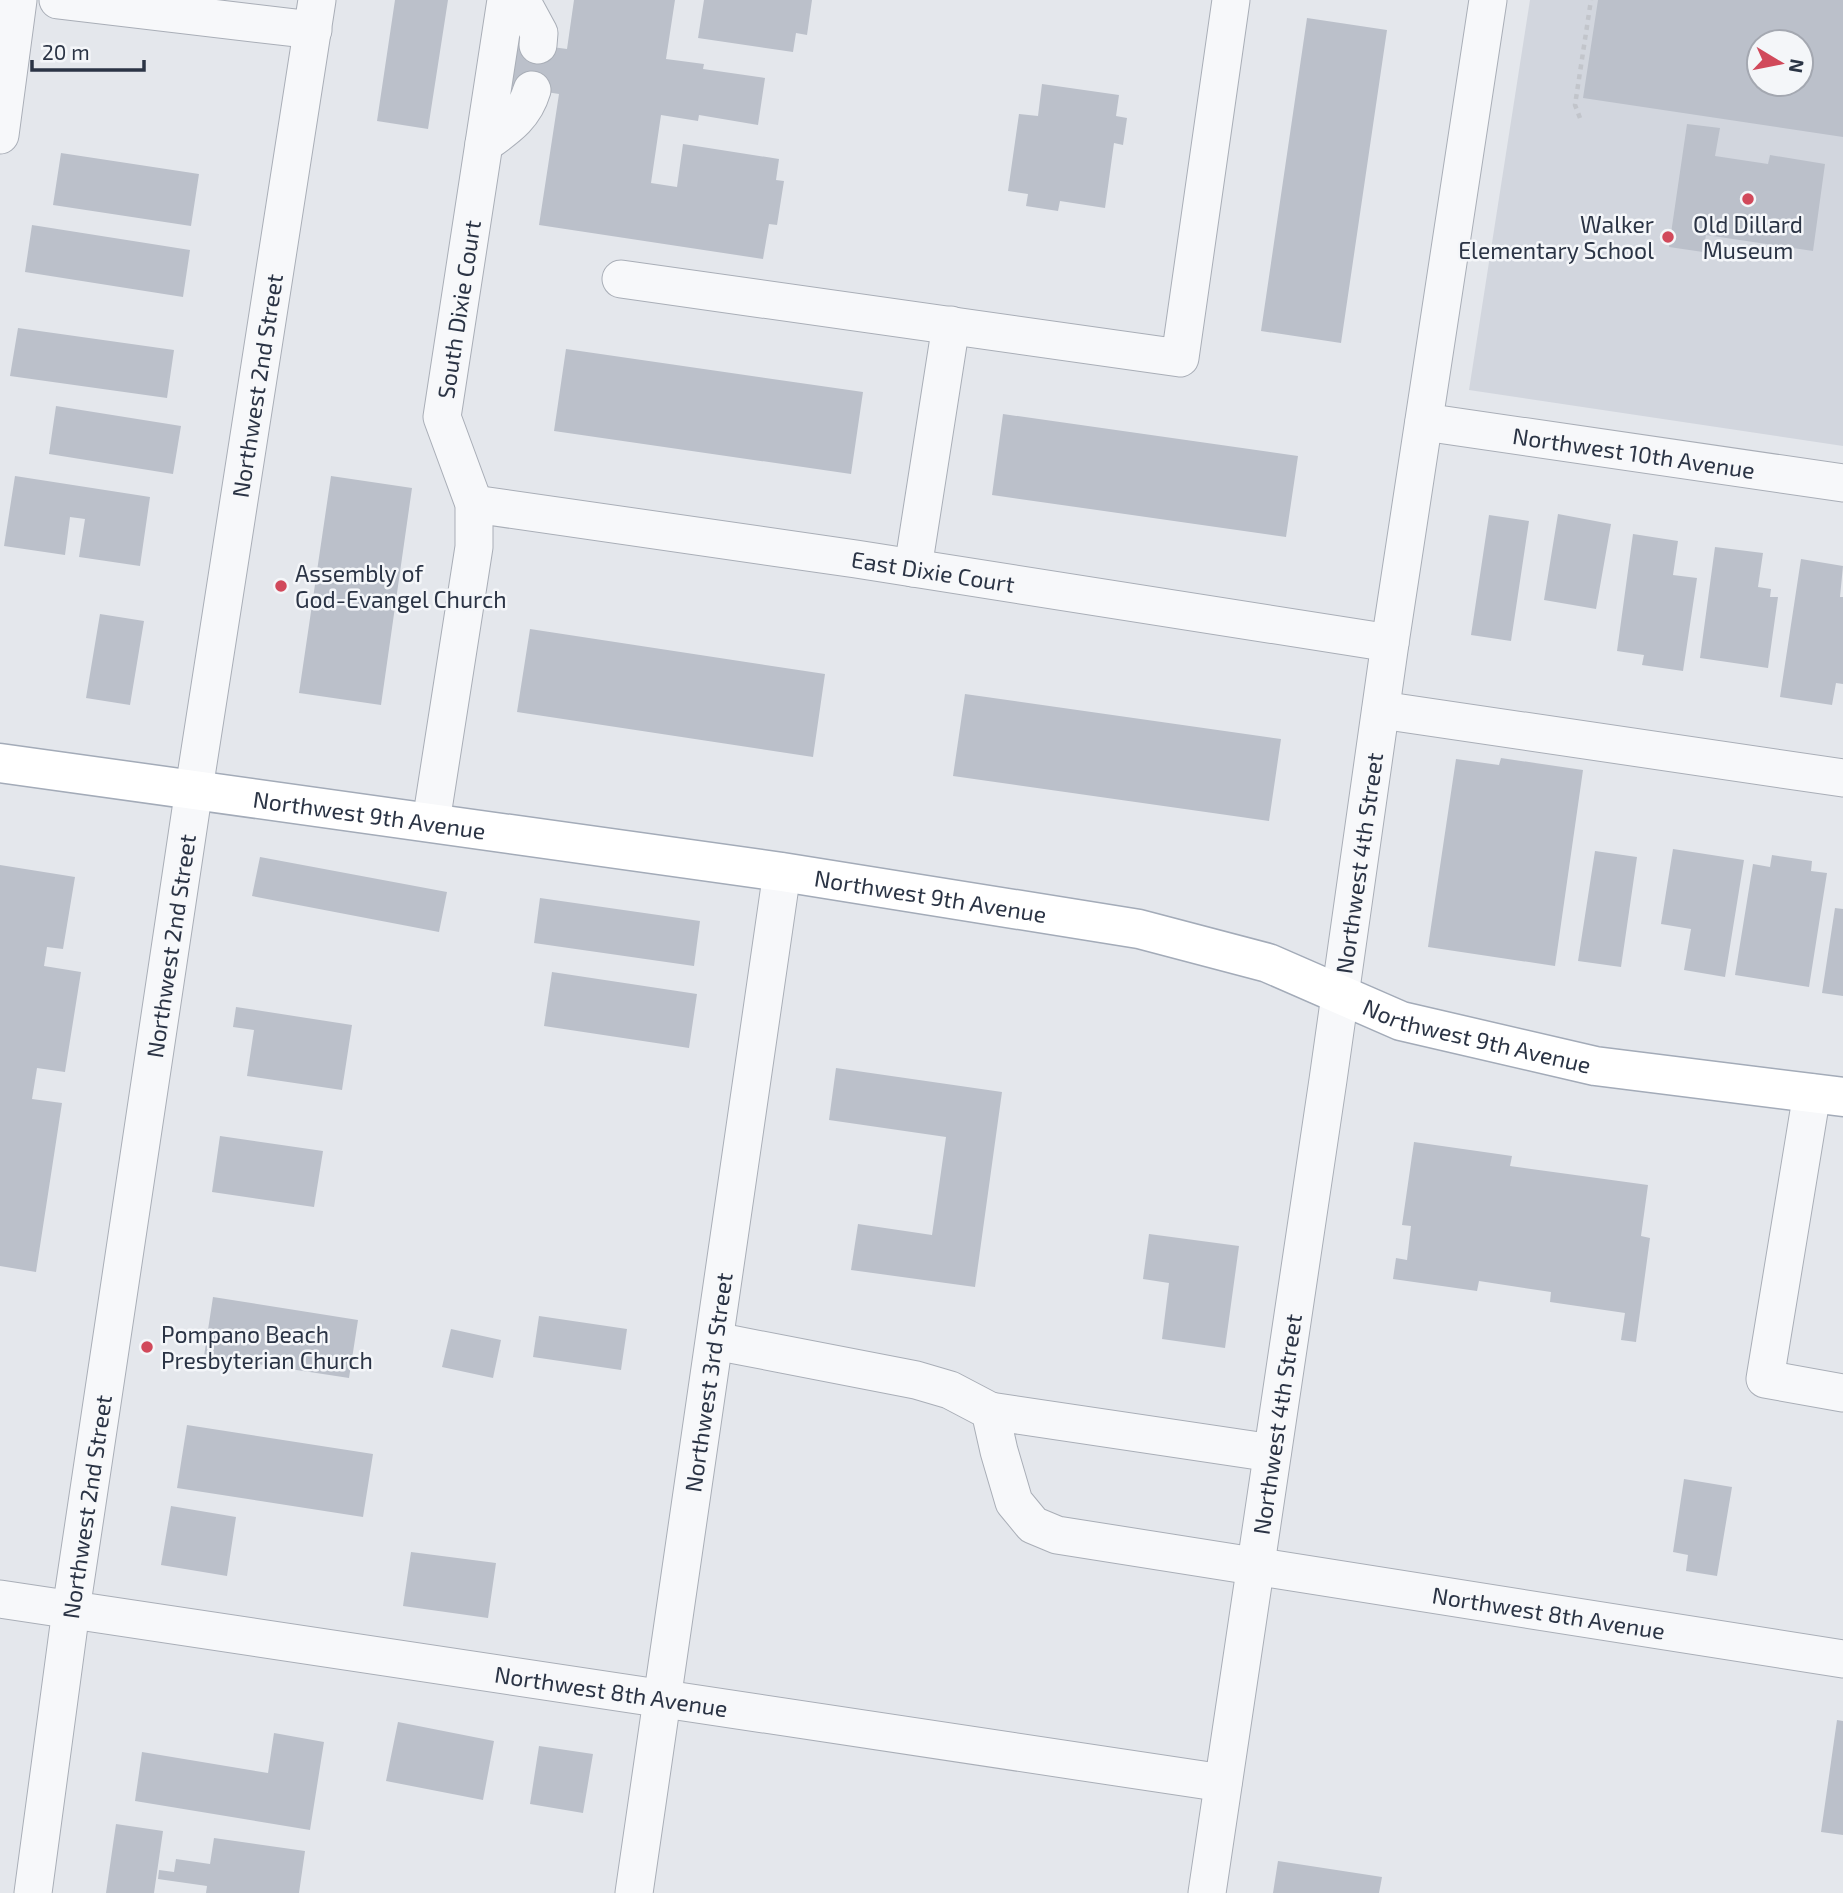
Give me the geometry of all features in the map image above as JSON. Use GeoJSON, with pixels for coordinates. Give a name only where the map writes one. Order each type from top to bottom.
{"type":"FeatureCollection","features":[{"type":"Feature","properties":{"kind":"main road","name":"Northwest 9th Avenue"},"geometry":{"type":"LineString","coordinates":[[0,763],[782,872],[1139,929],[1268,963],[1401,1021],[1595,1066],[1827,1095]]}},
{"type":"Feature","properties":{"kind":"street"},"geometry":{"type":"LineString","coordinates":[[0,135],[19,0]]}},
{"type":"Feature","properties":{"kind":"street"},"geometry":{"type":"LineString","coordinates":[[58,0],[315,15]]}},
{"type":"Feature","properties":{"kind":"street","name":"South Dixie Court"},"geometry":{"type":"LineString","coordinates":[[431,822],[474,547],[474,504],[442,417],[506,0]]}},
{"type":"Feature","properties":{"kind":"street"},"geometry":{"type":"LineString","coordinates":[[521,0],[539,33],[538,45]]}},
{"type":"Feature","properties":{"kind":"street"},"geometry":{"type":"LineString","coordinates":[[621,279],[1180,359],[1231,0]]}},
{"type":"Feature","properties":{"kind":"street","name":"Northwest 4th Street"},"geometry":{"type":"LineString","coordinates":[[1207,1893],[1390,643],[1488,0]]}},
{"type":"Feature","properties":{"kind":"street","name":"Northwest 2nd Street"},"geometry":{"type":"LineString","coordinates":[[33,1893],[71,1610],[194,789],[315,15]]}},
{"type":"Feature","properties":{"kind":"street"},"geometry":{"type":"LineString","coordinates":[[484,144],[514,122],[529,100],[532,90]]}},
{"type":"Feature","properties":{"kind":"street"},"geometry":{"type":"LineString","coordinates":[[913,568],[951,325]]}},
{"type":"Feature","properties":{"kind":"street","name":"Northwest 10th Avenue"},"geometry":{"type":"LineString","coordinates":[[1424,422],[1843,483]]}},
{"type":"Feature","properties":{"kind":"street","name":"East Dixie Court"},"geometry":{"type":"LineString","coordinates":[[474,504],[913,568],[1390,643]]}},
{"type":"Feature","properties":{"kind":"street"},"geometry":{"type":"LineString","coordinates":[[1381,710],[1843,778]]}},
{"type":"Feature","properties":{"kind":"street","name":"Northwest 3rd Street"},"geometry":{"type":"LineString","coordinates":[[634,1893],[782,872]]}},
{"type":"Feature","properties":{"kind":"street"},"geometry":{"type":"LineString","coordinates":[[1827,1095],[1765,1379],[1843,1393]]}},
{"type":"Feature","properties":{"kind":"street"},"geometry":{"type":"LineString","coordinates":[[715,1341],[916,1380],[950,1390],[990,1411],[1272,1453]]}},
{"type":"Feature","properties":{"kind":"street","name":"Northwest 8th Avenue"},"geometry":{"type":"LineString","coordinates":[[990,1411],[1014,1502],[1033,1525],[1057,1535],[1843,1659]]}},
{"type":"Feature","properties":{"kind":"street","name":"Northwest 8th Avenue"},"geometry":{"type":"LineString","coordinates":[[0,1599],[1223,1783]]}},
{"type":"Feature","properties":{"kind":"path"},"geometry":{"type":"LineString","coordinates":[[1580,118],[1575,105],[1591,0]]}},
{"type":"Feature","properties":{"kind":"shaded area","name":"Walker Elementary School"},"geometry":{"type":"Polygon","coordinates":[[[1530,0],[1843,0],[1843,446],[1469,390],[1530,0]]]}},
{"type":"Feature","properties":{"kind":"building"},"geometry":{"type":"Polygon","coordinates":[[[395,0],[448,0],[428,129],[377,121],[395,0]]]}},
{"type":"Feature","properties":{"kind":"building"},"geometry":{"type":"Polygon","coordinates":[[[574,0],[675,0],[666,59],[704,64],[703,69],[765,78],[758,125],[699,115],[698,121],[661,115],[651,183],[677,187],[683,144],[779,159],[776,180],[784,181],[777,225],[769,224],[763,259],[539,225],[559,94],[508,86],[515,42],[567,49],[574,0]]]}},
{"type":"Feature","properties":{"kind":"building"},"geometry":{"type":"Polygon","coordinates":[[[704,0],[812,0],[807,35],[796,33],[793,52],[698,38],[704,0]]]}},
{"type":"Feature","properties":{"kind":"building"},"geometry":{"type":"Polygon","coordinates":[[[1598,0],[1843,0],[1843,137],[1583,98],[1598,0]]]}},
{"type":"Feature","properties":{"kind":"building"},"geometry":{"type":"Polygon","coordinates":[[[1307,18],[1387,30],[1341,343],[1261,331],[1307,18]]]}},
{"type":"Feature","properties":{"kind":"building"},"geometry":{"type":"Polygon","coordinates":[[[1042,84],[1119,95],[1116,116],[1127,118],[1123,145],[1114,143],[1105,208],[1060,201],[1058,211],[1026,206],[1028,194],[1008,191],[1019,114],[1038,116],[1042,84]]]}},
{"type":"Feature","properties":{"kind":"building","name":"Old Dillard Museum"},"geometry":{"type":"Polygon","coordinates":[[[1687,124],[1720,128],[1715,156],[1768,164],[1770,155],[1825,164],[1813,251],[1706,235],[1703,252],[1669,247],[1687,124]]]}},
{"type":"Feature","properties":{"kind":"building"},"geometry":{"type":"Polygon","coordinates":[[[61,153],[199,174],[191,226],[53,205],[61,153]]]}},
{"type":"Feature","properties":{"kind":"building"},"geometry":{"type":"Polygon","coordinates":[[[32,225],[190,250],[183,297],[25,272],[32,225]]]}},
{"type":"Feature","properties":{"kind":"building"},"geometry":{"type":"Polygon","coordinates":[[[18,328],[174,350],[167,398],[10,376],[18,328]]]}},
{"type":"Feature","properties":{"kind":"building"},"geometry":{"type":"Polygon","coordinates":[[[566,349],[863,392],[851,474],[554,431],[566,349]]]}},
{"type":"Feature","properties":{"kind":"building"},"geometry":{"type":"Polygon","coordinates":[[[56,406],[181,426],[173,474],[49,454],[56,406]]]}},
{"type":"Feature","properties":{"kind":"building"},"geometry":{"type":"Polygon","coordinates":[[[1003,414],[1298,456],[1286,537],[992,495],[1003,414]]]}},
{"type":"Feature","properties":{"kind":"building"},"geometry":{"type":"Polygon","coordinates":[[[15,476],[150,497],[140,566],[79,557],[85,519],[70,517],[65,555],[4,546],[15,476]]]}},
{"type":"Feature","properties":{"kind":"building"},"geometry":{"type":"Polygon","coordinates":[[[331,476],[412,488],[381,705],[299,693],[331,476]]]}},
{"type":"Feature","properties":{"kind":"building"},"geometry":{"type":"Polygon","coordinates":[[[1558,514],[1611,524],[1596,609],[1544,600],[1558,514]]]}},
{"type":"Feature","properties":{"kind":"building"},"geometry":{"type":"Polygon","coordinates":[[[1489,515],[1529,521],[1511,641],[1471,635],[1489,515]]]}},
{"type":"Feature","properties":{"kind":"building"},"geometry":{"type":"Polygon","coordinates":[[[1633,534],[1678,541],[1673,575],[1697,578],[1683,671],[1642,665],[1644,655],[1617,651],[1633,534]]]}},
{"type":"Feature","properties":{"kind":"building"},"geometry":{"type":"Polygon","coordinates":[[[1715,547],[1763,553],[1758,587],[1771,589],[1770,597],[1778,597],[1768,668],[1700,658],[1715,547]]]}},
{"type":"Feature","properties":{"kind":"building"},"geometry":{"type":"Polygon","coordinates":[[[1801,559],[1843,566],[1840,597],[1843,597],[1843,684],[1836,683],[1832,705],[1780,697],[1801,559]]]}},
{"type":"Feature","properties":{"kind":"building"},"geometry":{"type":"Polygon","coordinates":[[[100,614],[144,621],[130,705],[86,698],[100,614]]]}},
{"type":"Feature","properties":{"kind":"building"},"geometry":{"type":"Polygon","coordinates":[[[530,629],[825,674],[813,757],[517,712],[530,629]]]}},
{"type":"Feature","properties":{"kind":"building"},"geometry":{"type":"Polygon","coordinates":[[[965,694],[1281,739],[1269,821],[953,776],[965,694]]]}},
{"type":"Feature","properties":{"kind":"building"},"geometry":{"type":"Polygon","coordinates":[[[1501,758],[1583,770],[1555,966],[1428,947],[1456,759],[1499,765],[1501,758]]]}},
{"type":"Feature","properties":{"kind":"building"},"geometry":{"type":"Polygon","coordinates":[[[1673,849],[1744,860],[1725,977],[1684,970],[1691,929],[1661,924],[1673,849]]]}},
{"type":"Feature","properties":{"kind":"building"},"geometry":{"type":"Polygon","coordinates":[[[1595,851],[1637,857],[1621,967],[1578,961],[1595,851]]]}},
{"type":"Feature","properties":{"kind":"building"},"geometry":{"type":"Polygon","coordinates":[[[1772,855],[1812,861],[1811,871],[1827,873],[1809,987],[1735,975],[1753,864],[1770,867],[1772,855]]]}},
{"type":"Feature","properties":{"kind":"building"},"geometry":{"type":"Polygon","coordinates":[[[260,857],[447,892],[439,932],[252,896],[260,857]]]}},
{"type":"Feature","properties":{"kind":"building"},"geometry":{"type":"Polygon","coordinates":[[[0,865],[75,877],[63,949],[47,947],[44,966],[81,972],[65,1072],[37,1068],[32,1099],[62,1103],[36,1272],[0,1266],[0,865]]]}},
{"type":"Feature","properties":{"kind":"building"},"geometry":{"type":"Polygon","coordinates":[[[540,898],[700,921],[694,966],[534,943],[540,898]]]}},
{"type":"Feature","properties":{"kind":"building"},"geometry":{"type":"Polygon","coordinates":[[[1835,908],[1843,909],[1843,996],[1822,993],[1835,908]]]}},
{"type":"Feature","properties":{"kind":"building"},"geometry":{"type":"Polygon","coordinates":[[[552,972],[697,994],[689,1048],[544,1026],[552,972]]]}},
{"type":"Feature","properties":{"kind":"building"},"geometry":{"type":"Polygon","coordinates":[[[236,1007],[352,1025],[342,1090],[247,1076],[254,1030],[233,1027],[236,1007]]]}},
{"type":"Feature","properties":{"kind":"building"},"geometry":{"type":"Polygon","coordinates":[[[836,1068],[1002,1092],[975,1287],[851,1270],[858,1224],[932,1235],[946,1137],[829,1120],[836,1068]]]}},
{"type":"Feature","properties":{"kind":"building"},"geometry":{"type":"Polygon","coordinates":[[[220,1136],[323,1151],[314,1207],[212,1192],[220,1136]]]}},
{"type":"Feature","properties":{"kind":"building"},"geometry":{"type":"Polygon","coordinates":[[[1414,1142],[1512,1156],[1510,1166],[1648,1185],[1641,1236],[1650,1238],[1636,1342],[1621,1340],[1625,1313],[1550,1302],[1551,1292],[1479,1281],[1477,1291],[1393,1279],[1396,1258],[1407,1260],[1411,1226],[1402,1225],[1414,1142]]]}},
{"type":"Feature","properties":{"kind":"building"},"geometry":{"type":"Polygon","coordinates":[[[1149,1234],[1239,1246],[1225,1348],[1162,1339],[1169,1283],[1143,1279],[1149,1234]]]}},
{"type":"Feature","properties":{"kind":"building"},"geometry":{"type":"Polygon","coordinates":[[[213,1297],[358,1320],[349,1378],[204,1356],[213,1297]]]}},
{"type":"Feature","properties":{"kind":"building"},"geometry":{"type":"Polygon","coordinates":[[[539,1316],[627,1329],[621,1370],[533,1357],[539,1316]]]}},
{"type":"Feature","properties":{"kind":"building"},"geometry":{"type":"Polygon","coordinates":[[[451,1329],[501,1340],[493,1378],[442,1367],[451,1329]]]}},
{"type":"Feature","properties":{"kind":"building"},"geometry":{"type":"Polygon","coordinates":[[[187,1425],[373,1454],[363,1517],[177,1488],[187,1425]]]}},
{"type":"Feature","properties":{"kind":"building"},"geometry":{"type":"Polygon","coordinates":[[[1684,1479],[1732,1487],[1717,1576],[1686,1571],[1688,1555],[1673,1552],[1684,1479]]]}},
{"type":"Feature","properties":{"kind":"building"},"geometry":{"type":"Polygon","coordinates":[[[171,1506],[236,1517],[227,1576],[161,1565],[171,1506]]]}},
{"type":"Feature","properties":{"kind":"building"},"geometry":{"type":"Polygon","coordinates":[[[411,1552],[496,1563],[488,1618],[403,1606],[411,1552]]]}},
{"type":"Feature","properties":{"kind":"building"},"geometry":{"type":"Polygon","coordinates":[[[1837,1720],[1843,1721],[1843,1835],[1821,1832],[1837,1720]]]}},
{"type":"Feature","properties":{"kind":"building"},"geometry":{"type":"Polygon","coordinates":[[[398,1722],[494,1741],[483,1800],[386,1781],[398,1722]]]}},
{"type":"Feature","properties":{"kind":"building"},"geometry":{"type":"Polygon","coordinates":[[[274,1733],[324,1742],[310,1830],[135,1801],[142,1752],[268,1773],[274,1733]]]}},
{"type":"Feature","properties":{"kind":"building"},"geometry":{"type":"Polygon","coordinates":[[[539,1746],[593,1754],[583,1813],[530,1804],[539,1746]]]}},
{"type":"Feature","properties":{"kind":"building"},"geometry":{"type":"Polygon","coordinates":[[[116,1824],[163,1831],[154,1893],[106,1893],[116,1824]]]}},
{"type":"Feature","properties":{"kind":"building"},"geometry":{"type":"Polygon","coordinates":[[[214,1838],[305,1851],[299,1893],[206,1893],[207,1886],[158,1879],[159,1870],[174,1872],[176,1859],[210,1864],[214,1838]]]}},
{"type":"Feature","properties":{"kind":"building"},"geometry":{"type":"Polygon","coordinates":[[[1278,1861],[1382,1877],[1379,1893],[1273,1893],[1278,1861]]]}},
{"type":"Feature","properties":{"kind":"place","name":"Old Dillard Museum"},"geometry":{"type":"Point","coordinates":[1748,199]}},
{"type":"Feature","properties":{"kind":"place","name":"Walker Elementary School"},"geometry":{"type":"Point","coordinates":[1668,237]}},
{"type":"Feature","properties":{"kind":"place","name":"Assembly of God-Evangel Church"},"geometry":{"type":"Point","coordinates":[281,586]}},
{"type":"Feature","properties":{"kind":"place","name":"Pompano Beach Presbyterian Church"},"geometry":{"type":"Point","coordinates":[147,1347]}}]}
